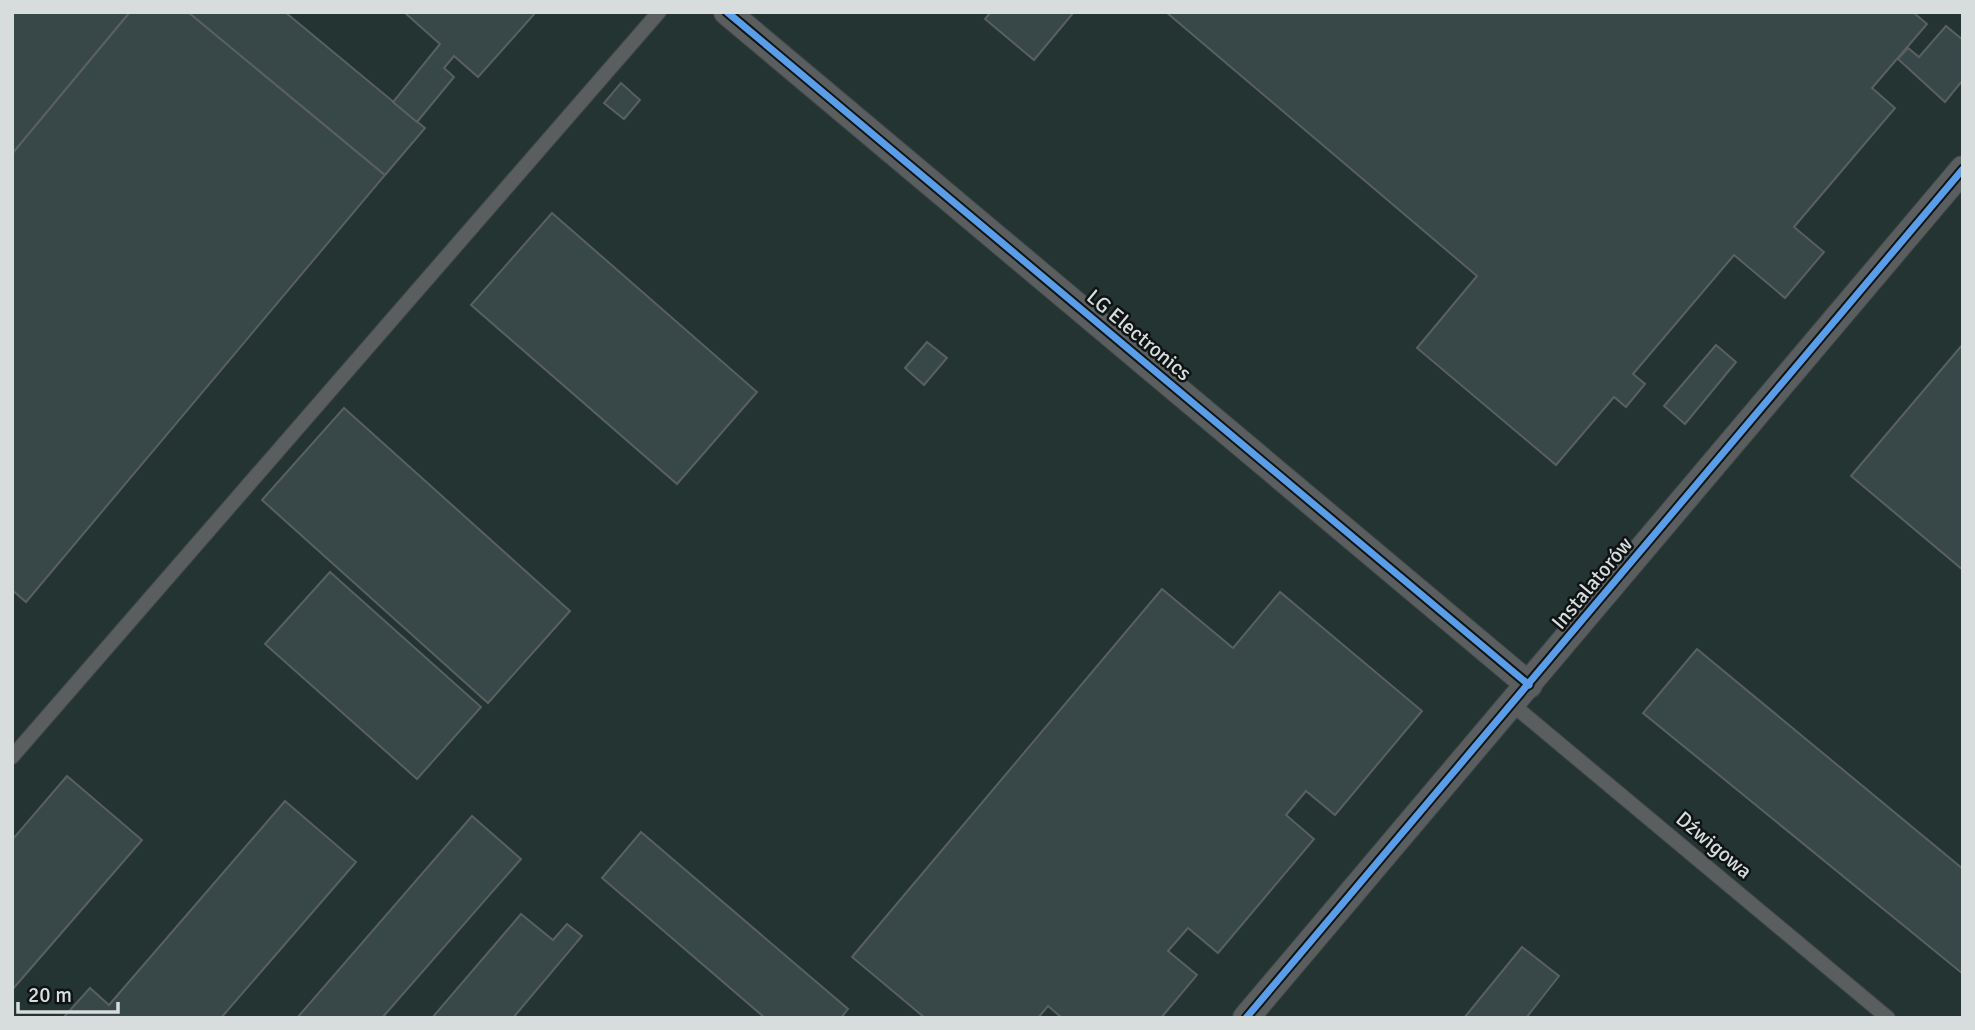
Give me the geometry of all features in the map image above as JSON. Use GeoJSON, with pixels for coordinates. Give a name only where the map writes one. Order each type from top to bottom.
{"type":"FeatureCollection","features":[{"type":"Feature","properties":{"kind":"street","name":"LG Electronics"},"geometry":{"type":"LineString","coordinates":[[727,12],[1521,695]]}},
{"type":"Feature","properties":{"kind":"street","name":"Instalatorów"},"geometry":{"type":"LineString","coordinates":[[1247,1018],[1963,169]]}},
{"type":"Feature","properties":{"kind":"lane"},"geometry":{"type":"LineString","coordinates":[[12,757],[659,12]]}},
{"type":"Feature","properties":{"kind":"lane","name":"Dźwigowa"},"geometry":{"type":"LineString","coordinates":[[1521,695],[1888,1018]]}},
{"type":"Feature","properties":{"kind":"shaded area"},"geometry":{"type":"Polygon","coordinates":[[[12,12],[1963,12],[1963,1018],[12,1018],[12,12]]]}},
{"type":"Feature","properties":{"kind":"building"},"geometry":{"type":"Polygon","coordinates":[[[12,12],[130,12],[12,154],[12,12]]]}},
{"type":"Feature","properties":{"kind":"building"},"geometry":{"type":"Polygon","coordinates":[[[130,12],[188,12],[385,175],[26,602],[12,590],[12,154],[130,12]]]}},
{"type":"Feature","properties":{"kind":"building"},"geometry":{"type":"Polygon","coordinates":[[[188,12],[285,12],[425,128],[385,175],[188,12]]]}},
{"type":"Feature","properties":{"kind":"building"},"geometry":{"type":"Polygon","coordinates":[[[404,12],[536,12],[478,77],[454,56],[444,68],[454,77],[417,122],[393,102],[440,44],[404,12]]]}},
{"type":"Feature","properties":{"kind":"building"},"geometry":{"type":"Polygon","coordinates":[[[991,12],[1074,12],[1034,60],[985,19],[991,12]]]}},
{"type":"Feature","properties":{"kind":"building"},"geometry":{"type":"Polygon","coordinates":[[[1166,12],[1913,12],[1927,24],[1872,88],[1895,108],[1794,227],[1824,252],[1785,298],[1734,255],[1633,374],[1645,384],[1626,407],[1614,397],[1556,465],[1417,348],[1477,276],[1166,12]]]}},
{"type":"Feature","properties":{"kind":"building"},"geometry":{"type":"Polygon","coordinates":[[[1946,26],[1963,40],[1963,80],[1945,102],[1898,59],[1908,48],[1919,57],[1946,26]]]}},
{"type":"Feature","properties":{"kind":"building"},"geometry":{"type":"Polygon","coordinates":[[[621,83],[640,100],[624,119],[604,103],[621,83]]]}},
{"type":"Feature","properties":{"kind":"building"},"geometry":{"type":"Polygon","coordinates":[[[552,213],[757,392],[677,484],[471,305],[552,213]]]}},
{"type":"Feature","properties":{"kind":"building"},"geometry":{"type":"Polygon","coordinates":[[[927,342],[947,358],[924,385],[905,368],[927,342]]]}},
{"type":"Feature","properties":{"kind":"building"},"geometry":{"type":"Polygon","coordinates":[[[1963,344],[1963,570],[1851,476],[1963,344]]]}},
{"type":"Feature","properties":{"kind":"building"},"geometry":{"type":"Polygon","coordinates":[[[1716,345],[1736,362],[1685,424],[1664,406],[1716,345]]]}},
{"type":"Feature","properties":{"kind":"building"},"geometry":{"type":"Polygon","coordinates":[[[344,408],[570,611],[488,703],[262,500],[344,408]]]}},
{"type":"Feature","properties":{"kind":"building"},"geometry":{"type":"Polygon","coordinates":[[[330,572],[481,707],[417,779],[265,644],[330,572]]]}},
{"type":"Feature","properties":{"kind":"building"},"geometry":{"type":"Polygon","coordinates":[[[1162,589],[1233,648],[1280,592],[1422,711],[1335,815],[1306,791],[1286,815],[1314,839],[1218,953],[1188,928],[1168,951],[1197,975],[1161,1018],[1062,1018],[1048,1006],[1038,1018],[925,1018],[852,957],[1162,589]]]}},
{"type":"Feature","properties":{"kind":"building"},"geometry":{"type":"Polygon","coordinates":[[[1697,649],[1963,869],[1963,974],[1643,713],[1697,649]]]}},
{"type":"Feature","properties":{"kind":"building"},"geometry":{"type":"Polygon","coordinates":[[[67,776],[142,840],[12,990],[12,840],[67,776]]]}},
{"type":"Feature","properties":{"kind":"building"},"geometry":{"type":"Polygon","coordinates":[[[285,801],[356,862],[221,1018],[63,1018],[90,988],[109,1005],[285,801]]]}},
{"type":"Feature","properties":{"kind":"building"},"geometry":{"type":"Polygon","coordinates":[[[472,816],[521,859],[382,1018],[297,1018],[472,816]]]}},
{"type":"Feature","properties":{"kind":"building"},"geometry":{"type":"Polygon","coordinates":[[[641,832],[848,1009],[841,1018],[765,1018],[602,878],[641,832]]]}},
{"type":"Feature","properties":{"kind":"building"},"geometry":{"type":"Polygon","coordinates":[[[521,914],[553,940],[567,924],[582,936],[513,1018],[432,1018],[521,914]]]}},
{"type":"Feature","properties":{"kind":"building"},"geometry":{"type":"Polygon","coordinates":[[[1522,947],[1559,976],[1526,1018],[1464,1018],[1522,947]]]}},
{"type":"Feature","properties":{"kind":"cycle path"},"geometry":{"type":"LineString","coordinates":[[727,12],[1529,685]]}},
{"type":"Feature","properties":{"kind":"cycle path"},"geometry":{"type":"LineString","coordinates":[[1246,1018],[1963,169]]}}]}
